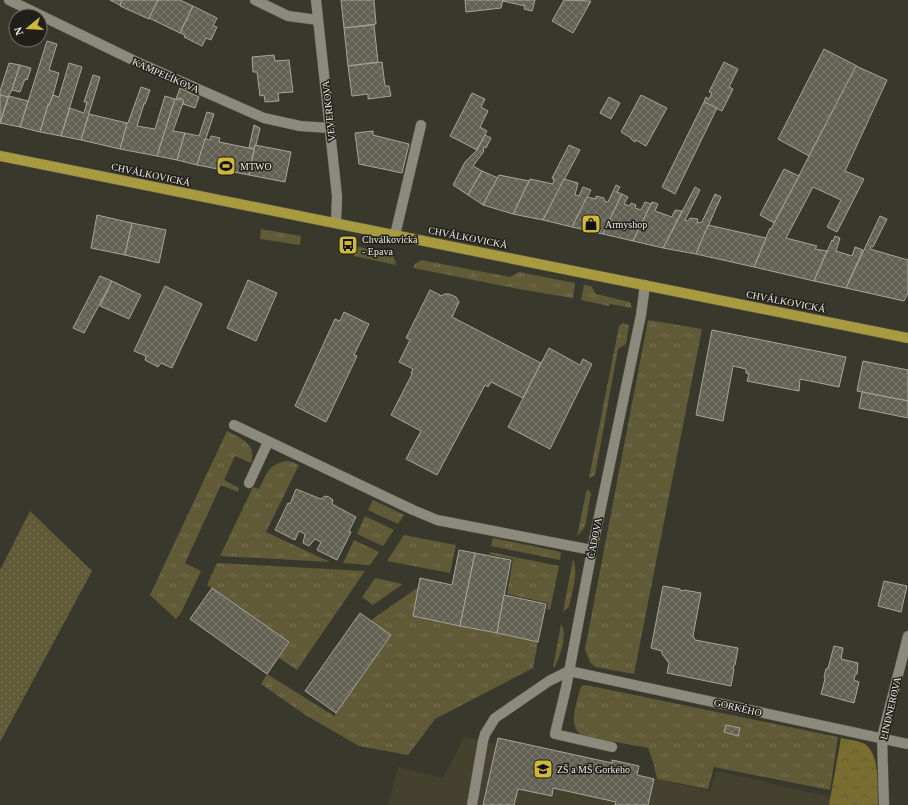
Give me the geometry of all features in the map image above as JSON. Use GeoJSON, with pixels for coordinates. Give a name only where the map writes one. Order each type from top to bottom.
{"type":"FeatureCollection","features":[{"type":"Feature","properties":{"kind":"main road","name":"CHVÁLKOVICKÁ"},"geometry":{"type":"LineString","coordinates":[[0,156],[908,338]]}},
{"type":"Feature","properties":{"kind":"street","name":"KAMPELÍKOVA"},"geometry":{"type":"LineString","coordinates":[[9,0],[137,62],[264,118],[300,126],[330,128]]}},
{"type":"Feature","properties":{"kind":"street"},"geometry":{"type":"LineString","coordinates":[[255,0],[288,16],[318,20]]}},
{"type":"Feature","properties":{"kind":"street","name":"VEVERKOVA"},"geometry":{"type":"LineString","coordinates":[[316,0],[338,196],[336,223]]}},
{"type":"Feature","properties":{"kind":"street"},"geometry":{"type":"LineString","coordinates":[[395,235],[421,125]]}},
{"type":"Feature","properties":{"kind":"street","name":"ČADOVA"},"geometry":{"type":"LineString","coordinates":[[612,747],[555,734],[641,315],[645,285]]}},
{"type":"Feature","properties":{"kind":"street"},"geometry":{"type":"LineString","coordinates":[[234,425],[438,520],[592,550]]}},
{"type":"Feature","properties":{"kind":"street"},"geometry":{"type":"LineString","coordinates":[[249,483],[268,442]]}},
{"type":"Feature","properties":{"kind":"street","name":"LINDNEROVA"},"geometry":{"type":"LineString","coordinates":[[884,805],[882,737],[908,636]]}},
{"type":"Feature","properties":{"kind":"street"},"geometry":{"type":"LineString","coordinates":[[472,805],[483,741],[485,734],[495,718],[548,681],[569,671]]}},
{"type":"Feature","properties":{"kind":"street","name":"GORKÉHO"},"geometry":{"type":"LineString","coordinates":[[569,671],[789,719],[882,737],[903,743]]}},
{"type":"Feature","properties":{"kind":"shaded area","name":"ZŠ a MŠ Gorkého"},"geometry":{"type":"Polygon","coordinates":[[[464,737],[496,744],[499,738],[612,763],[612,760],[637,775],[710,791],[716,771],[831,797],[829,805],[388,805],[398,767],[443,778],[464,737]]]}},
{"type":"Feature","properties":{"kind":"green space"},"geometry":{"type":"Polygon","coordinates":[[[261,229],[301,236],[300,245],[260,239],[261,229]]]}},
{"type":"Feature","properties":{"kind":"green space"},"geometry":{"type":"Polygon","coordinates":[[[355,246],[393,255],[396,265],[354,256],[355,246]]]}},
{"type":"Feature","properties":{"kind":"green space"},"geometry":{"type":"Polygon","coordinates":[[[421,260],[510,277],[519,272],[575,283],[573,298],[413,268],[415,264],[421,260]]]}},
{"type":"Feature","properties":{"kind":"green space"},"geometry":{"type":"Polygon","coordinates":[[[584,285],[591,286],[596,294],[630,302],[632,308],[610,304],[609,306],[581,300],[584,285]]]}},
{"type":"Feature","properties":{"kind":"green space"},"geometry":{"type":"Polygon","coordinates":[[[648,320],[702,329],[634,674],[595,667],[590,662],[585,649],[648,320]]]}},
{"type":"Feature","properties":{"kind":"green space"},"geometry":{"type":"Polygon","coordinates":[[[623,323],[629,325],[626,344],[618,349],[595,475],[589,478],[619,326],[623,323]]]}},
{"type":"Feature","properties":{"kind":"green space"},"geometry":{"type":"Polygon","coordinates":[[[227,431],[243,440],[250,447],[252,451],[251,463],[235,456],[224,480],[239,488],[238,492],[221,485],[185,563],[201,571],[181,613],[176,619],[150,595],[227,431]]]}},
{"type":"Feature","properties":{"kind":"green space"},"geometry":{"type":"Polygon","coordinates":[[[285,461],[299,465],[266,532],[330,562],[220,556],[253,487],[259,489],[268,471],[274,465],[285,461]]]}},
{"type":"Feature","properties":{"kind":"green space"},"geometry":{"type":"Polygon","coordinates":[[[587,489],[591,493],[585,527],[577,536],[587,489]]]}},
{"type":"Feature","properties":{"kind":"green space"},"geometry":{"type":"Polygon","coordinates":[[[373,500],[404,515],[398,524],[368,510],[373,500]]]}},
{"type":"Feature","properties":{"kind":"green space"},"geometry":{"type":"Polygon","coordinates":[[[30,511],[92,571],[0,742],[0,570],[30,511]]]}},
{"type":"Feature","properties":{"kind":"green space"},"geometry":{"type":"Polygon","coordinates":[[[365,516],[394,530],[383,546],[357,534],[365,516]]]}},
{"type":"Feature","properties":{"kind":"green space"},"geometry":{"type":"Polygon","coordinates":[[[404,535],[456,545],[450,573],[387,561],[404,535]]]}},
{"type":"Feature","properties":{"kind":"green space"},"geometry":{"type":"Polygon","coordinates":[[[493,538],[561,552],[560,560],[491,546],[493,538]]]}},
{"type":"Feature","properties":{"kind":"green space"},"geometry":{"type":"Polygon","coordinates":[[[354,540],[379,552],[370,565],[343,563],[354,540]]]}},
{"type":"Feature","properties":{"kind":"green space"},"geometry":{"type":"Polygon","coordinates":[[[490,552],[559,566],[550,610],[547,609],[548,603],[507,594],[513,559],[489,554],[490,552]]]}},
{"type":"Feature","properties":{"kind":"green space"},"geometry":{"type":"Polygon","coordinates":[[[573,559],[575,564],[574,583],[569,607],[563,612],[573,559]]]}},
{"type":"Feature","properties":{"kind":"green space"},"geometry":{"type":"Polygon","coordinates":[[[217,563],[365,571],[297,670],[279,658],[289,642],[207,585],[217,563]]]}},
{"type":"Feature","properties":{"kind":"green space"},"geometry":{"type":"Polygon","coordinates":[[[375,578],[403,584],[373,605],[362,597],[375,578]]]}},
{"type":"Feature","properties":{"kind":"green space"},"geometry":{"type":"Polygon","coordinates":[[[417,588],[413,616],[538,642],[533,668],[435,719],[408,755],[359,746],[307,716],[261,684],[267,674],[334,716],[391,636],[371,621],[417,588]]]}},
{"type":"Feature","properties":{"kind":"green space"},"geometry":{"type":"Polygon","coordinates":[[[561,624],[564,633],[562,646],[556,664],[553,668],[561,624]]]}},
{"type":"Feature","properties":{"kind":"green space"},"geometry":{"type":"Polygon","coordinates":[[[586,685],[838,737],[830,790],[714,767],[708,789],[657,779],[648,748],[584,736],[575,728],[575,708],[580,689],[582,686],[586,685]]]}},
{"type":"Feature","properties":{"kind":"green space"},"geometry":{"type":"Polygon","coordinates":[[[841,738],[863,743],[873,754],[878,780],[878,805],[829,805],[841,738]]]}},
{"type":"Feature","properties":{"kind":"building"},"geometry":{"type":"Polygon","coordinates":[[[110,0],[122,0],[120,5],[110,0]]]}},
{"type":"Feature","properties":{"kind":"building"},"geometry":{"type":"Polygon","coordinates":[[[122,0],[158,0],[149,19],[120,6],[122,0]]]}},
{"type":"Feature","properties":{"kind":"building"},"geometry":{"type":"Polygon","coordinates":[[[158,0],[180,0],[193,6],[180,33],[149,18],[158,0]]]}},
{"type":"Feature","properties":{"kind":"building"},"geometry":{"type":"Polygon","coordinates":[[[341,0],[374,0],[376,24],[344,28],[341,0]]]}},
{"type":"Feature","properties":{"kind":"building"},"geometry":{"type":"Polygon","coordinates":[[[465,0],[503,0],[501,8],[466,12],[465,0]]]}},
{"type":"Feature","properties":{"kind":"building"},"geometry":{"type":"Polygon","coordinates":[[[503,0],[535,0],[532,11],[524,9],[525,6],[503,0]]]}},
{"type":"Feature","properties":{"kind":"building"},"geometry":{"type":"Polygon","coordinates":[[[564,0],[591,1],[573,33],[552,21],[564,0]]]}},
{"type":"Feature","properties":{"kind":"building"},"geometry":{"type":"Polygon","coordinates":[[[193,6],[217,18],[213,26],[217,27],[211,40],[206,38],[202,46],[184,37],[185,35],[180,33],[193,6]]]}},
{"type":"Feature","properties":{"kind":"building"},"geometry":{"type":"Polygon","coordinates":[[[374,25],[378,62],[348,66],[344,28],[374,25]]]}},
{"type":"Feature","properties":{"kind":"building"},"geometry":{"type":"Polygon","coordinates":[[[48,41],[57,44],[49,70],[59,73],[40,132],[20,127],[45,48],[48,48],[48,41]]]}},
{"type":"Feature","properties":{"kind":"building"},"geometry":{"type":"Polygon","coordinates":[[[824,49],[857,66],[809,156],[778,139],[824,49]]]}},
{"type":"Feature","properties":{"kind":"building"},"geometry":{"type":"Polygon","coordinates":[[[274,55],[275,61],[289,60],[293,92],[278,93],[279,101],[265,102],[264,95],[260,96],[257,72],[253,72],[252,57],[274,55]]]}},
{"type":"Feature","properties":{"kind":"building"},"geometry":{"type":"Polygon","coordinates":[[[382,62],[385,86],[389,86],[391,96],[368,99],[368,94],[352,96],[348,66],[382,62]]]}},
{"type":"Feature","properties":{"kind":"building"},"geometry":{"type":"Polygon","coordinates":[[[724,62],[738,69],[729,87],[733,89],[722,111],[704,102],[706,97],[709,99],[712,93],[709,92],[724,62]]]}},
{"type":"Feature","properties":{"kind":"building"},"geometry":{"type":"Polygon","coordinates":[[[9,63],[20,65],[12,90],[8,97],[0,95],[0,91],[9,63]]]}},
{"type":"Feature","properties":{"kind":"building"},"geometry":{"type":"Polygon","coordinates":[[[69,63],[82,67],[61,136],[40,132],[48,105],[53,95],[59,97],[69,63]]]}},
{"type":"Feature","properties":{"kind":"building"},"geometry":{"type":"Polygon","coordinates":[[[20,65],[31,68],[27,80],[25,79],[20,92],[12,90],[20,65]]]}},
{"type":"Feature","properties":{"kind":"building"},"geometry":{"type":"Polygon","coordinates":[[[856,66],[887,80],[845,171],[864,179],[837,232],[827,227],[841,200],[813,187],[786,238],[817,246],[815,249],[827,251],[814,281],[754,267],[770,228],[771,229],[856,66]]]}},
{"type":"Feature","properties":{"kind":"building"},"geometry":{"type":"Polygon","coordinates":[[[93,75],[100,77],[81,140],[61,136],[70,108],[84,113],[87,102],[84,102],[93,75]]]}},
{"type":"Feature","properties":{"kind":"building"},"geometry":{"type":"Polygon","coordinates":[[[141,87],[150,90],[137,126],[155,129],[165,96],[175,99],[157,156],[120,149],[127,123],[141,87]]]}},
{"type":"Feature","properties":{"kind":"building"},"geometry":{"type":"Polygon","coordinates":[[[180,88],[199,97],[195,108],[183,104],[183,100],[179,98],[178,100],[176,99],[180,88]]]}},
{"type":"Feature","properties":{"kind":"building"},"geometry":{"type":"Polygon","coordinates":[[[472,93],[485,99],[481,107],[488,111],[480,127],[487,131],[477,150],[450,136],[472,93]]]}},
{"type":"Feature","properties":{"kind":"building"},"geometry":{"type":"Polygon","coordinates":[[[0,95],[8,97],[0,123],[0,95]]]}},
{"type":"Feature","properties":{"kind":"building"},"geometry":{"type":"Polygon","coordinates":[[[641,95],[667,108],[646,146],[636,140],[635,142],[621,132],[641,95]]]}},
{"type":"Feature","properties":{"kind":"building"},"geometry":{"type":"Polygon","coordinates":[[[9,96],[28,101],[20,127],[0,123],[9,96]]]}},
{"type":"Feature","properties":{"kind":"building"},"geometry":{"type":"Polygon","coordinates":[[[609,97],[620,103],[611,119],[600,113],[609,97]]]}},
{"type":"Feature","properties":{"kind":"building"},"geometry":{"type":"Polygon","coordinates":[[[179,98],[183,100],[183,103],[173,131],[185,133],[177,160],[157,156],[175,99],[178,100],[179,98]]]}},
{"type":"Feature","properties":{"kind":"building"},"geometry":{"type":"Polygon","coordinates":[[[704,102],[717,108],[675,194],[662,187],[704,102]]]}},
{"type":"Feature","properties":{"kind":"building"},"geometry":{"type":"Polygon","coordinates":[[[207,112],[214,114],[197,165],[177,160],[185,133],[199,136],[207,112]]]}},
{"type":"Feature","properties":{"kind":"building"},"geometry":{"type":"Polygon","coordinates":[[[89,114],[127,123],[120,149],[81,140],[89,114]]]}},
{"type":"Feature","properties":{"kind":"building"},"geometry":{"type":"Polygon","coordinates":[[[254,125],[260,128],[254,149],[249,148],[254,125]]]}},
{"type":"Feature","properties":{"kind":"building"},"geometry":{"type":"Polygon","coordinates":[[[373,131],[373,135],[409,144],[402,173],[359,164],[355,133],[373,131]]]}},
{"type":"Feature","properties":{"kind":"building"},"geometry":{"type":"Polygon","coordinates":[[[485,135],[491,138],[486,148],[484,147],[484,151],[473,166],[482,171],[468,195],[453,185],[465,162],[477,150],[485,135]]]}},
{"type":"Feature","properties":{"kind":"building"},"geometry":{"type":"Polygon","coordinates":[[[211,136],[220,138],[219,142],[254,149],[249,175],[197,165],[205,139],[210,140],[211,136]]]}},
{"type":"Feature","properties":{"kind":"building"},"geometry":{"type":"Polygon","coordinates":[[[255,145],[291,152],[285,182],[249,175],[255,145]]]}},
{"type":"Feature","properties":{"kind":"building"},"geometry":{"type":"Polygon","coordinates":[[[569,145],[580,150],[543,220],[513,214],[530,179],[553,184],[554,179],[552,178],[569,145]]]}},
{"type":"Feature","properties":{"kind":"building"},"geometry":{"type":"Polygon","coordinates":[[[784,169],[799,176],[774,223],[760,215],[784,169]]]}},
{"type":"Feature","properties":{"kind":"building"},"geometry":{"type":"Polygon","coordinates":[[[482,171],[498,178],[483,205],[468,195],[482,171]]]}},
{"type":"Feature","properties":{"kind":"building"},"geometry":{"type":"Polygon","coordinates":[[[499,175],[529,181],[513,214],[483,205],[499,175]]]}},
{"type":"Feature","properties":{"kind":"building"},"geometry":{"type":"Polygon","coordinates":[[[564,179],[578,183],[575,195],[579,196],[583,187],[591,190],[572,227],[543,220],[564,179]]]}},
{"type":"Feature","properties":{"kind":"building"},"geometry":{"type":"Polygon","coordinates":[[[616,185],[620,187],[617,192],[622,194],[603,234],[572,227],[587,197],[596,199],[596,196],[604,198],[604,201],[608,202],[616,185]]]}},
{"type":"Feature","properties":{"kind":"building"},"geometry":{"type":"Polygon","coordinates":[[[695,187],[700,190],[685,220],[688,221],[690,218],[698,219],[697,223],[702,222],[715,194],[721,197],[696,254],[663,248],[695,187]]]}},
{"type":"Feature","properties":{"kind":"building"},"geometry":{"type":"Polygon","coordinates":[[[622,194],[628,197],[624,204],[630,206],[631,203],[636,205],[635,208],[641,210],[645,202],[651,204],[633,241],[603,234],[622,194]]]}},
{"type":"Feature","properties":{"kind":"building"},"geometry":{"type":"Polygon","coordinates":[[[652,202],[658,204],[655,211],[672,217],[675,210],[682,211],[663,248],[633,241],[652,202]]]}},
{"type":"Feature","properties":{"kind":"building"},"geometry":{"type":"Polygon","coordinates":[[[97,215],[132,223],[125,255],[91,248],[97,215]]]}},
{"type":"Feature","properties":{"kind":"building"},"geometry":{"type":"Polygon","coordinates":[[[880,216],[887,219],[873,247],[871,246],[870,249],[908,260],[908,293],[904,301],[846,288],[880,216]]]}},
{"type":"Feature","properties":{"kind":"building"},"geometry":{"type":"Polygon","coordinates":[[[132,223],[166,230],[159,263],[125,255],[132,223]]]}},
{"type":"Feature","properties":{"kind":"building"},"geometry":{"type":"Polygon","coordinates":[[[708,225],[766,238],[754,267],[696,254],[708,225]]]}},
{"type":"Feature","properties":{"kind":"building"},"geometry":{"type":"Polygon","coordinates":[[[835,236],[840,238],[836,251],[852,256],[855,247],[863,250],[846,288],[814,281],[835,236]]]}},
{"type":"Feature","properties":{"kind":"building"},"geometry":{"type":"Polygon","coordinates":[[[100,276],[112,281],[84,333],[73,328],[100,276]]]}},
{"type":"Feature","properties":{"kind":"building"},"geometry":{"type":"Polygon","coordinates":[[[248,280],[277,293],[256,341],[227,328],[248,280]]]}},
{"type":"Feature","properties":{"kind":"building"},"geometry":{"type":"Polygon","coordinates":[[[112,281],[141,295],[129,319],[100,306],[112,281]]]}},
{"type":"Feature","properties":{"kind":"building"},"geometry":{"type":"Polygon","coordinates":[[[165,286],[202,304],[172,368],[161,363],[158,367],[145,360],[146,356],[134,351],[165,286]]]}},
{"type":"Feature","properties":{"kind":"building"},"geometry":{"type":"Polygon","coordinates":[[[430,290],[442,296],[444,294],[449,294],[456,297],[459,302],[452,317],[541,363],[523,398],[491,382],[488,387],[485,385],[437,475],[406,459],[421,431],[391,415],[412,374],[413,369],[399,362],[410,340],[406,338],[430,290]]]}},
{"type":"Feature","properties":{"kind":"building"},"geometry":{"type":"Polygon","coordinates":[[[344,312],[369,324],[354,355],[357,356],[326,422],[295,406],[335,319],[340,321],[344,312]]]}},
{"type":"Feature","properties":{"kind":"building"},"geometry":{"type":"Polygon","coordinates":[[[712,330],[846,357],[839,387],[800,379],[799,391],[747,381],[749,374],[746,373],[746,369],[733,366],[723,421],[696,415],[712,330]]]}},
{"type":"Feature","properties":{"kind":"building"},"geometry":{"type":"Polygon","coordinates":[[[549,348],[580,365],[583,359],[592,364],[550,449],[508,427],[549,348]]]}},
{"type":"Feature","properties":{"kind":"building"},"geometry":{"type":"Polygon","coordinates":[[[863,361],[908,370],[908,401],[857,391],[863,361]]]}},
{"type":"Feature","properties":{"kind":"building"},"geometry":{"type":"Polygon","coordinates":[[[862,392],[908,401],[908,418],[859,408],[862,392]]]}},
{"type":"Feature","properties":{"kind":"building"},"geometry":{"type":"Polygon","coordinates":[[[296,489],[321,499],[325,496],[329,497],[333,500],[332,504],[356,517],[349,531],[351,532],[337,560],[317,550],[321,542],[315,539],[309,546],[303,543],[305,534],[299,531],[295,540],[275,530],[288,503],[290,504],[296,489]]]}},
{"type":"Feature","properties":{"kind":"building"},"geometry":{"type":"Polygon","coordinates":[[[459,550],[475,553],[460,626],[413,616],[420,578],[452,585],[459,550]]]}},
{"type":"Feature","properties":{"kind":"building"},"geometry":{"type":"Polygon","coordinates":[[[475,553],[511,560],[497,633],[460,626],[475,553]]]}},
{"type":"Feature","properties":{"kind":"building"},"geometry":{"type":"Polygon","coordinates":[[[884,581],[907,586],[901,612],[878,606],[884,581]]]}},
{"type":"Feature","properties":{"kind":"building"},"geometry":{"type":"Polygon","coordinates":[[[663,586],[680,589],[683,591],[701,593],[693,636],[695,640],[738,648],[731,686],[667,673],[669,663],[662,654],[662,651],[651,648],[663,586]]]}},
{"type":"Feature","properties":{"kind":"building"},"geometry":{"type":"Polygon","coordinates":[[[212,588],[289,642],[267,674],[190,619],[212,588]]]}},
{"type":"Feature","properties":{"kind":"building"},"geometry":{"type":"Polygon","coordinates":[[[504,595],[546,604],[538,642],[497,633],[504,595]]]}},
{"type":"Feature","properties":{"kind":"building"},"geometry":{"type":"Polygon","coordinates":[[[360,613],[391,635],[336,713],[305,691],[360,613]]]}},
{"type":"Feature","properties":{"kind":"building"},"geometry":{"type":"Polygon","coordinates":[[[834,646],[843,648],[841,659],[858,663],[857,674],[855,675],[854,680],[859,682],[854,703],[821,694],[826,669],[828,668],[834,646]]]}},
{"type":"Feature","properties":{"kind":"building"},"geometry":{"type":"Polygon","coordinates":[[[726,725],[740,728],[738,736],[724,732],[726,725]]]}},
{"type":"Feature","properties":{"kind":"building"},"geometry":{"type":"Polygon","coordinates":[[[498,738],[612,763],[612,760],[639,766],[637,775],[654,779],[648,805],[615,805],[616,802],[553,788],[552,796],[518,789],[514,805],[483,805],[498,738]]]}},
{"type":"Feature","properties":{"kind":"place","name":"MTWO"},"geometry":{"type":"Point","coordinates":[226,166]}},
{"type":"Feature","properties":{"kind":"place","name":"Armyshop"},"geometry":{"type":"Point","coordinates":[591,224]}},
{"type":"Feature","properties":{"kind":"place","name":"Chválkovická - Epava"},"geometry":{"type":"Point","coordinates":[348,245]}},
{"type":"Feature","properties":{"kind":"place","name":"ZŠ a MŠ Gorkého"},"geometry":{"type":"Point","coordinates":[543,769]}}]}
